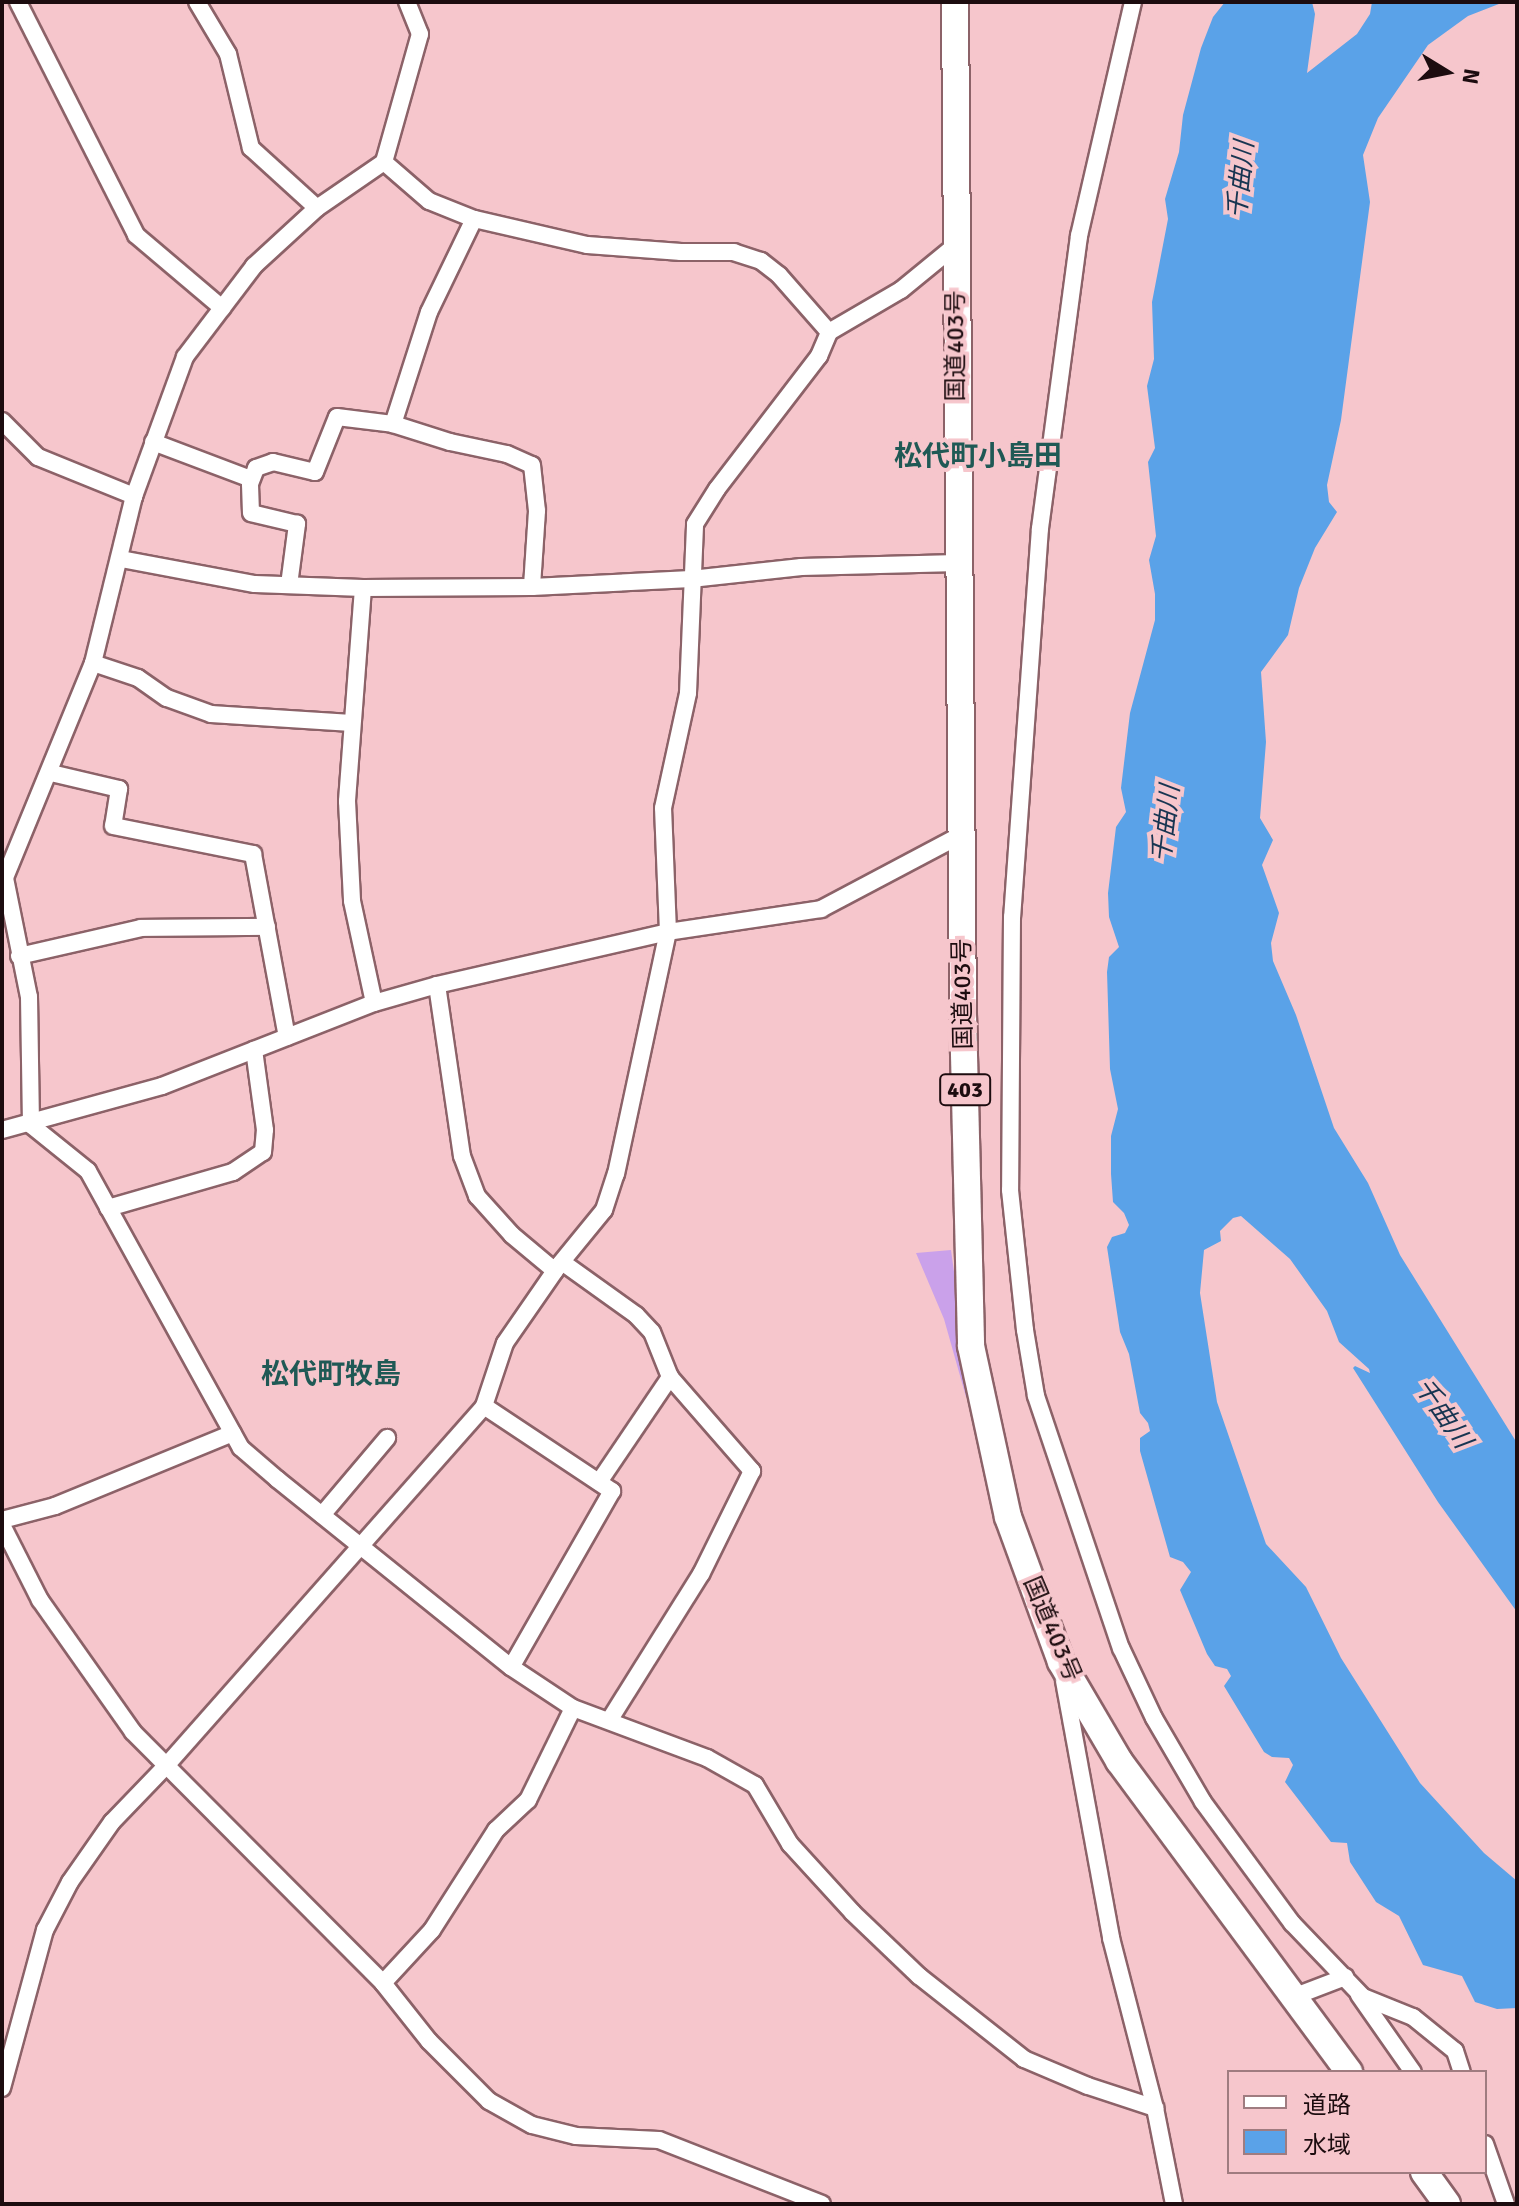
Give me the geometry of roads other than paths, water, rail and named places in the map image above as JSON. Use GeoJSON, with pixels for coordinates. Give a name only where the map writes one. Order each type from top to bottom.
{"type":"FeatureCollection","features":[{"type":"Feature","properties":{"kind":"highway","name":"国道403号"},"geometry":{"type":"LineString","coordinates":[[955,2],[961,835],[971,1346],[1008,1517],[1061,1662],[1119,1761],[1348,2070]]}},
{"type":"Feature","properties":{"kind":"highway"},"geometry":{"type":"LineString","coordinates":[[1425,2174],[1447,2204]]}},
{"type":"Feature","properties":{"kind":"street"},"geometry":{"type":"LineString","coordinates":[[18,2],[136,235],[222,308]]}},
{"type":"Feature","properties":{"kind":"street"},"geometry":{"type":"LineString","coordinates":[[197,2],[228,54],[251,148],[317,208]]}},
{"type":"Feature","properties":{"kind":"street"},"geometry":{"type":"LineString","coordinates":[[31,1125],[29,997],[5,878],[9,853],[51,773],[93,663],[134,496],[185,357],[254,266],[317,208],[384,162],[420,34],[407,2]]}},
{"type":"Feature","properties":{"kind":"street"},"geometry":{"type":"LineString","coordinates":[[1133,2],[1079,236],[1040,528],[1012,917],[1011,1206],[1036,1396],[1121,1648],[1154,1718],[1203,1802],[1292,1923],[1363,1997],[1413,2017],[1455,2051],[1461,2070]]}},
{"type":"Feature","properties":{"kind":"street"},"geometry":{"type":"LineString","coordinates":[[384,162],[429,201],[474,219],[587,245],[681,252],[734,252],[761,261],[779,275],[829,332]]}},
{"type":"Feature","properties":{"kind":"street"},"geometry":{"type":"LineString","coordinates":[[393,424],[429,312],[474,219]]}},
{"type":"Feature","properties":{"kind":"street"},"geometry":{"type":"LineString","coordinates":[[2,2088],[45,1930],[70,1882],[112,1822],[165,1767],[484,1406],[505,1343],[558,1267],[604,1210],[612,1186],[668,932],[663,808],[688,693],[695,524],[717,489],[819,356],[829,332],[901,290],[956,245]]}},
{"type":"Feature","properties":{"kind":"street"},"geometry":{"type":"LineString","coordinates":[[289,585],[297,524],[251,513],[251,479],[256,468],[273,462],[315,472],[337,417],[393,424],[450,442],[507,454],[532,465],[537,511],[532,587]]}},
{"type":"Feature","properties":{"kind":"street"},"geometry":{"type":"LineString","coordinates":[[2,421],[38,457],[134,496]]}},
{"type":"Feature","properties":{"kind":"street"},"geometry":{"type":"LineString","coordinates":[[153,442],[251,479]]}},
{"type":"Feature","properties":{"kind":"street"},"geometry":{"type":"LineString","coordinates":[[121,559],[255,584],[363,588],[532,587],[691,579],[801,567],[958,563]]}},
{"type":"Feature","properties":{"kind":"street"},"geometry":{"type":"LineString","coordinates":[[363,588],[347,801],[352,901],[374,1003]]}},
{"type":"Feature","properties":{"kind":"street"},"geometry":{"type":"LineString","coordinates":[[93,663],[138,678],[167,698],[211,714],[352,723]]}},
{"type":"Feature","properties":{"kind":"street"},"geometry":{"type":"LineString","coordinates":[[51,773],[119,789],[113,826],[253,854],[287,1037]]}},
{"type":"Feature","properties":{"kind":"street"},"geometry":{"type":"LineString","coordinates":[[2,1130],[31,1125],[162,1086],[374,1003],[437,985],[668,932],[821,909],[961,835]]}},
{"type":"Feature","properties":{"kind":"street"},"geometry":{"type":"LineString","coordinates":[[19,956],[141,928],[267,927]]}},
{"type":"Feature","properties":{"kind":"street"},"geometry":{"type":"LineString","coordinates":[[437,985],[462,1156],[477,1196],[512,1235],[644,1323],[652,1332],[670,1377],[752,1471],[701,1574],[610,1719]]}},
{"type":"Feature","properties":{"kind":"street"},"geometry":{"type":"LineString","coordinates":[[108,1208],[233,1172],[263,1152],[265,1130],[254,1050]]}},
{"type":"Feature","properties":{"kind":"street"},"geometry":{"type":"LineString","coordinates":[[31,1125],[88,1171],[241,1448],[360,1548],[511,1667],[573,1708],[610,1719],[707,1758],[755,1785],[790,1844],[853,1913],[919,1976],[1024,2059],[1088,2086],[1155,2108]]}},
{"type":"Feature","properties":{"kind":"street"},"geometry":{"type":"LineString","coordinates":[[599,1482],[670,1377]]}},
{"type":"Feature","properties":{"kind":"street"},"geometry":{"type":"LineString","coordinates":[[484,1406],[612,1491],[511,1667]]}},
{"type":"Feature","properties":{"kind":"street"},"geometry":{"type":"LineString","coordinates":[[233,1433],[55,1506],[2,1523],[40,1600],[133,1732],[383,1983],[429,2041],[489,2101],[532,2125],[576,2136],[659,2140],[822,2204]]}},
{"type":"Feature","properties":{"kind":"street"},"geometry":{"type":"LineString","coordinates":[[322,1515],[387,1438]]}},
{"type":"Feature","properties":{"kind":"street"},"geometry":{"type":"LineString","coordinates":[[1061,1662],[1111,1938],[1155,2108],[1174,2204]]}},
{"type":"Feature","properties":{"kind":"street"},"geometry":{"type":"LineString","coordinates":[[383,1983],[432,1930],[496,1830],[528,1800],[573,1708]]}},
{"type":"Feature","properties":{"kind":"street"},"geometry":{"type":"LineString","coordinates":[[1293,1997],[1348,1980]]}},
{"type":"Feature","properties":{"kind":"street"},"geometry":{"type":"LineString","coordinates":[[1348,1980],[1412,2070]]}},
{"type":"Feature","properties":{"kind":"street"},"geometry":{"type":"LineString","coordinates":[[1487,2150],[1504,2203]]}},
{"type":"Feature","properties":{"kind":"street"},"geometry":{"type":"LineString","coordinates":[[1483,2174],[1504,2203]]}},
{"type":"Feature","properties":{"kind":"water","name":"千曲川"},"geometry":{"type":"Polygon","coordinates":[[[1225,2],[1312,2],[1315,14],[1307,73],[1357,34],[1370,14],[1372,2],[1504,2],[1468,16],[1428,45],[1378,118],[1363,155],[1370,202],[1341,420],[1327,485],[1329,502],[1337,512],[1315,548],[1299,588],[1288,635],[1261,672],[1266,742],[1260,818],[1273,840],[1262,865],[1279,913],[1271,943],[1273,961],[1296,1015],[1334,1128],[1368,1183],[1400,1255],[1517,1443],[1517,1612],[1438,1502],[1353,1368],[1355,1366],[1370,1373],[1369,1369],[1339,1342],[1327,1311],[1290,1259],[1241,1216],[1233,1218],[1220,1231],[1221,1241],[1204,1250],[1200,1293],[1217,1402],[1266,1544],[1306,1587],[1341,1658],[1420,1783],[1484,1853],[1517,1881],[1517,2008],[1497,2009],[1475,2002],[1462,1976],[1423,1965],[1399,1916],[1376,1902],[1350,1862],[1347,1843],[1331,1842],[1285,1782],[1293,1765],[1289,1758],[1272,1757],[1264,1752],[1224,1686],[1231,1676],[1227,1669],[1215,1666],[1207,1654],[1180,1590],[1191,1572],[1183,1562],[1170,1557],[1140,1451],[1140,1438],[1150,1431],[1140,1413],[1129,1354],[1120,1332],[1107,1247],[1112,1237],[1125,1233],[1129,1225],[1124,1213],[1113,1202],[1111,1174],[1111,1136],[1118,1109],[1110,1069],[1107,972],[1109,957],[1119,947],[1109,917],[1108,893],[1116,827],[1126,812],[1121,788],[1130,713],[1155,620],[1155,594],[1149,560],[1156,536],[1148,462],[1155,448],[1147,386],[1154,359],[1152,302],[1168,219],[1165,199],[1179,152],[1183,115],[1201,48],[1213,17],[1225,2]]]}},
{"type":"Feature","properties":{"kind":"district","name":"松代町小島田"},"geometry":{"type":"Point","coordinates":[978,456]}},
{"type":"Feature","properties":{"kind":"district","name":"松代町牧島"},"geometry":{"type":"Point","coordinates":[331,1374]}}]}
